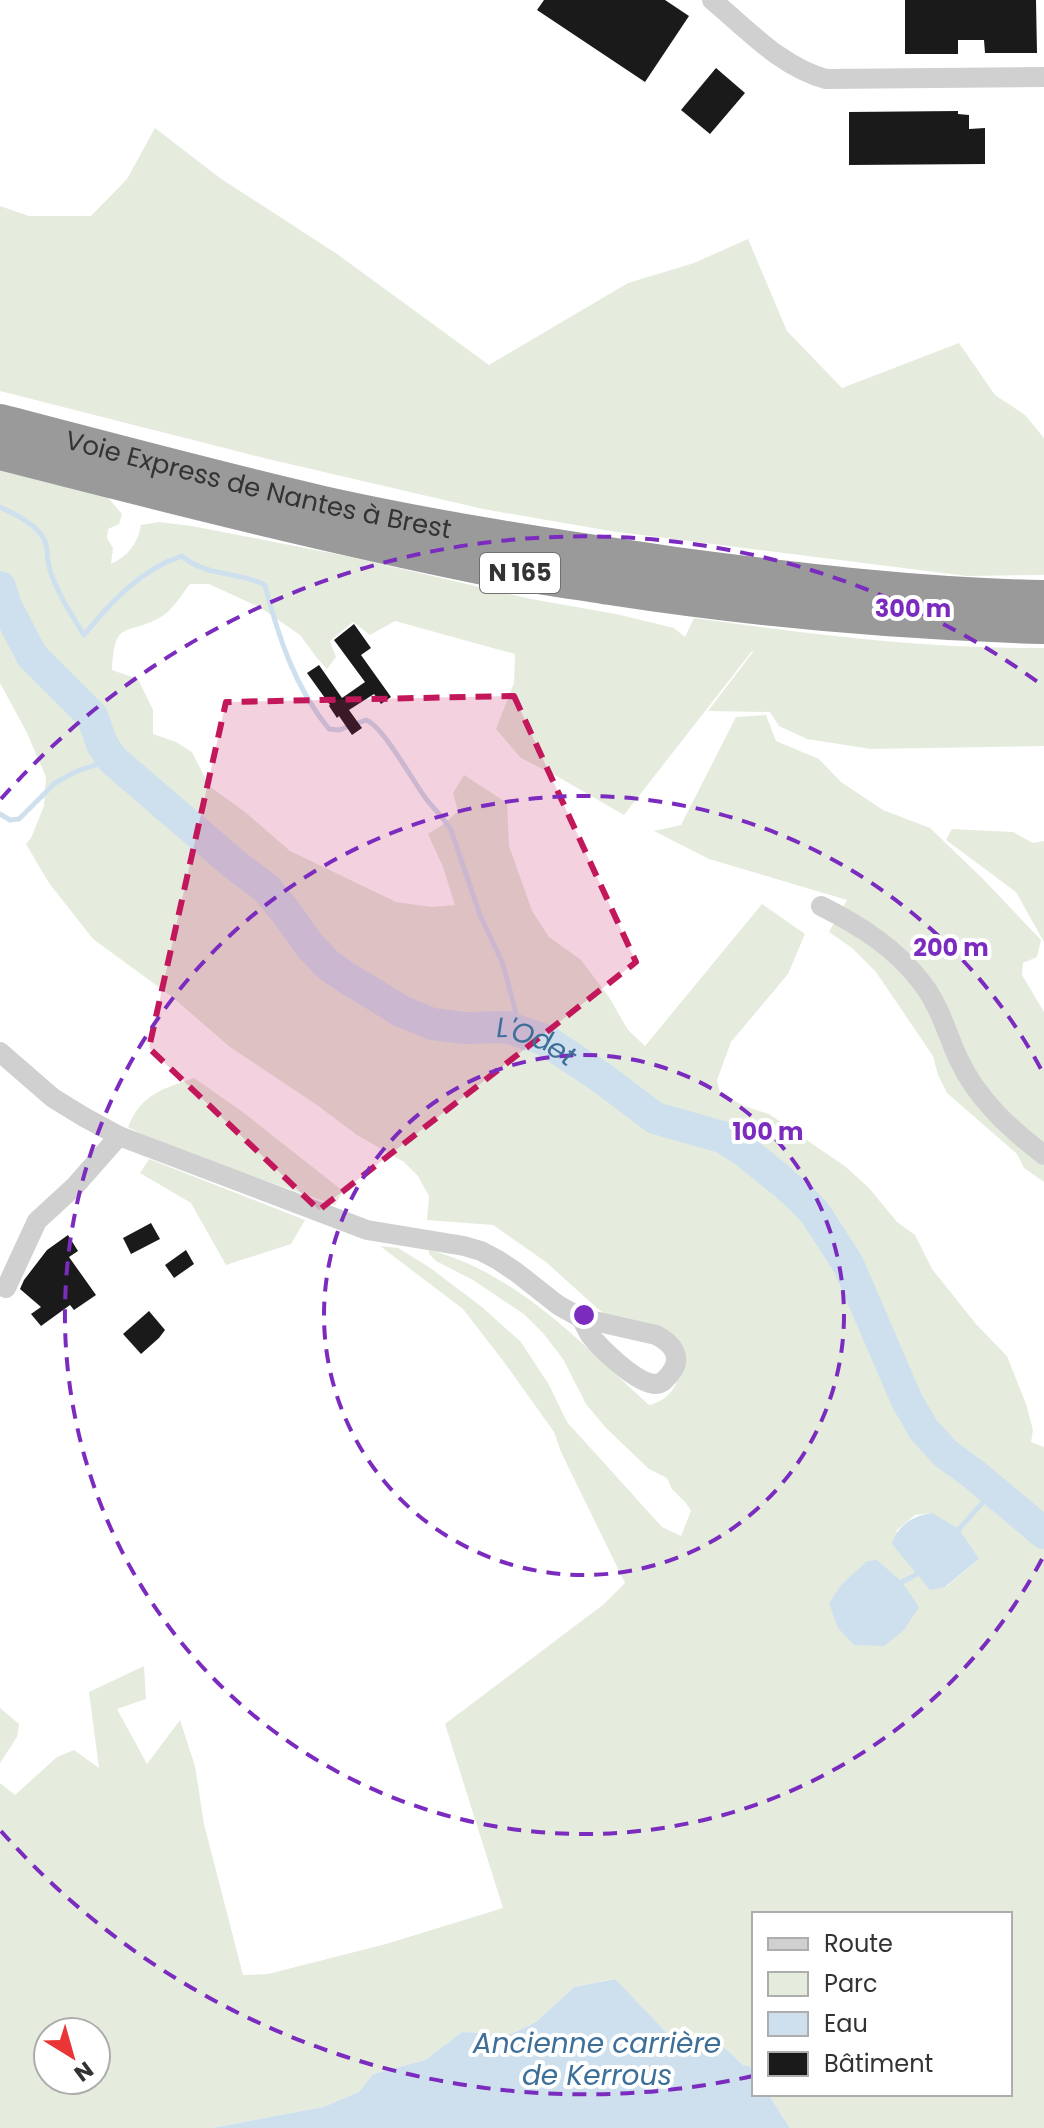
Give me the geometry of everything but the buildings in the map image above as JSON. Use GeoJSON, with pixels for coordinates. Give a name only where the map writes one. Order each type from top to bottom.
{"type":"FeatureCollection","features":[{"type":"Feature","properties":{"kind":"highway","name":"Voie Express de Nantes à Brest"},"geometry":{"type":"LineString","coordinates":[[5,438],[510,540],[830,585],[1044,598]]}},
{"type":"Feature","properties":{"kind":"highway","name":"Voie Express de Nantes à Brest"},"geometry":{"type":"LineString","coordinates":[[5,438],[337,535],[486,567],[677,597],[811,612],[953,624],[1044,626]]}},
{"type":"Feature","properties":{"kind":"street"},"geometry":{"type":"LineString","coordinates":[[712,0],[790,64],[826,79],[1044,77]]}},
{"type":"Feature","properties":{"kind":"street"},"geometry":{"type":"LineString","coordinates":[[821,906],[861,928],[915,974],[931,996],[958,1058],[974,1085],[1009,1127],[1044,1155]]}},
{"type":"Feature","properties":{"kind":"street"},"geometry":{"type":"LineString","coordinates":[[0,1052],[53,1098],[119,1136],[367,1230],[481,1251],[581,1318]]}},
{"type":"Feature","properties":{"kind":"street"},"geometry":{"type":"LineString","coordinates":[[6,1288],[37,1221],[75,1186],[119,1136]]}},
{"type":"Feature","properties":{"kind":"highlighted area"},"geometry":{"type":"Polygon","coordinates":[[[514,696],[636,962],[319,1210],[149,1048],[226,702],[514,696]]]}},
{"type":"Feature","properties":{"kind":"green space"},"geometry":{"type":"Polygon","coordinates":[[[155,128],[220,178],[337,254],[489,365],[628,283],[694,263],[748,239],[787,331],[842,388],[959,343],[995,395],[1025,415],[1044,438],[1044,575],[967,576],[610,531],[483,509],[268,459],[0,391],[0,206],[29,216],[91,216],[127,179],[155,128]]]}},
{"type":"Feature","properties":{"kind":"green space"},"geometry":{"type":"Polygon","coordinates":[[[0,469],[104,493],[122,514],[119,524],[108,529],[107,538],[113,548],[111,564],[131,548],[141,525],[159,522],[346,556],[531,599],[616,614],[674,628],[685,637],[694,618],[912,643],[1044,648],[1044,746],[871,749],[807,739],[779,726],[770,712],[708,711],[752,651],[624,815],[521,758],[496,729],[514,683],[515,654],[395,621],[370,635],[353,622],[330,641],[336,657],[327,669],[300,635],[261,608],[209,584],[190,584],[165,614],[120,635],[112,670],[138,679],[153,710],[153,734],[192,752],[209,786],[290,851],[396,902],[432,907],[455,905],[428,834],[458,811],[453,793],[464,775],[507,803],[509,846],[532,911],[549,937],[581,960],[609,997],[628,1030],[645,1046],[762,904],[805,934],[788,974],[731,1042],[717,1080],[720,1093],[744,1106],[769,1114],[846,1167],[869,1188],[897,1222],[915,1235],[932,1269],[976,1324],[1007,1356],[1026,1404],[1033,1430],[1031,1442],[1044,1447],[1044,2128],[790,2128],[769,2096],[1012,2096],[1012,1912],[752,1912],[752,2070],[710,2034],[669,2035],[614,1979],[574,1987],[536,2022],[511,2034],[462,2032],[425,2060],[373,2074],[359,2092],[323,2107],[212,2128],[0,2128],[0,1783],[15,1795],[57,1757],[74,1750],[99,1768],[89,1692],[144,1666],[146,1699],[117,1709],[147,1764],[180,1720],[195,1766],[204,1824],[243,1975],[268,1974],[386,1944],[503,1908],[445,1724],[604,1604],[625,1583],[554,1432],[504,1362],[463,1309],[380,1246],[398,1248],[429,1267],[482,1307],[521,1342],[549,1385],[567,1422],[662,1527],[681,1536],[691,1511],[672,1489],[667,1478],[649,1469],[606,1428],[586,1404],[563,1359],[525,1315],[473,1280],[436,1261],[429,1250],[461,1261],[521,1294],[574,1336],[649,1405],[657,1403],[673,1390],[683,1362],[599,1310],[546,1262],[493,1225],[427,1220],[429,1196],[418,1176],[404,1162],[357,1135],[230,1047],[171,996],[93,939],[49,883],[26,844],[44,806],[46,777],[0,683],[0,469]],[[931,1513],[915,1515],[896,1531],[946,1587],[979,1559],[931,1513]]]}},
{"type":"Feature","properties":{"kind":"green space"},"geometry":{"type":"Polygon","coordinates":[[[766,715],[776,741],[819,759],[841,782],[883,810],[930,828],[1041,940],[1037,957],[1023,963],[1022,975],[1044,1012],[1044,1182],[1024,1168],[1017,1154],[947,1093],[933,1056],[876,972],[852,948],[829,932],[847,900],[709,859],[654,831],[681,825],[736,717],[766,715]]]}},
{"type":"Feature","properties":{"kind":"green space"},"geometry":{"type":"Polygon","coordinates":[[[952,829],[1013,832],[1033,843],[1044,841],[1044,942],[1016,892],[946,840],[952,829]]]}},
{"type":"Feature","properties":{"kind":"green space"},"geometry":{"type":"Polygon","coordinates":[[[194,1078],[343,1191],[335,1205],[155,1142],[128,1127],[147,1099],[163,1089],[194,1078]]]}},
{"type":"Feature","properties":{"kind":"green space"},"geometry":{"type":"Polygon","coordinates":[[[149,1159],[305,1220],[291,1244],[226,1265],[191,1203],[140,1173],[149,1159]]]}},
{"type":"Feature","properties":{"kind":"green space"},"geometry":{"type":"Polygon","coordinates":[[[0,1708],[19,1724],[17,1737],[0,1763],[0,1708]]]}},
{"type":"Feature","properties":{"kind":"water"},"geometry":{"type":"Polygon","coordinates":[[[932,1513],[959,1529],[979,1559],[945,1587],[930,1590],[892,1544],[907,1522],[932,1513]]]}},
{"type":"Feature","properties":{"kind":"water"},"geometry":{"type":"Polygon","coordinates":[[[877,1560],[902,1582],[919,1607],[904,1630],[884,1646],[854,1645],[838,1628],[829,1603],[842,1584],[867,1561],[877,1560]]]}},
{"type":"Feature","properties":{"kind":"water","name":"Ancienne carrière de Kerrous"},"geometry":{"type":"Polygon","coordinates":[[[615,1979],[669,2035],[710,2034],[743,2065],[750,2066],[752,2096],[769,2096],[790,2128],[212,2128],[323,2107],[359,2092],[373,2074],[425,2060],[462,2032],[511,2034],[536,2022],[574,1987],[615,1979]]]}},
{"type":"Feature","properties":{"kind":"waterway"},"geometry":{"type":"LineString","coordinates":[[0,507],[26,521],[42,535],[56,585],[84,635],[116,599],[140,578],[182,556],[212,571],[265,585],[289,661],[306,696],[329,729],[339,730],[366,720],[373,725],[451,830],[480,915],[503,964],[521,1032]]}},
{"type":"Feature","properties":{"kind":"waterway","name":"L'Odet"},"geometry":{"type":"LineString","coordinates":[[0,587],[6,606],[32,656],[92,716],[102,744],[112,759],[266,888],[328,965],[401,1011],[432,1024],[464,1028],[506,1027],[545,1040],[655,1118],[722,1137],[746,1152],[801,1198],[815,1213],[848,1264],[907,1401],[924,1430],[945,1453],[1044,1533]]}},
{"type":"Feature","properties":{"kind":"waterway"},"geometry":{"type":"LineString","coordinates":[[0,814],[10,820],[19,819],[55,783],[112,759]]}},
{"type":"Feature","properties":{"kind":"waterway"},"geometry":{"type":"LineString","coordinates":[[959,1529],[993,1491]]}},
{"type":"Feature","properties":{"kind":"waterway"},"geometry":{"type":"LineString","coordinates":[[902,1582],[917,1574]]}}]}
